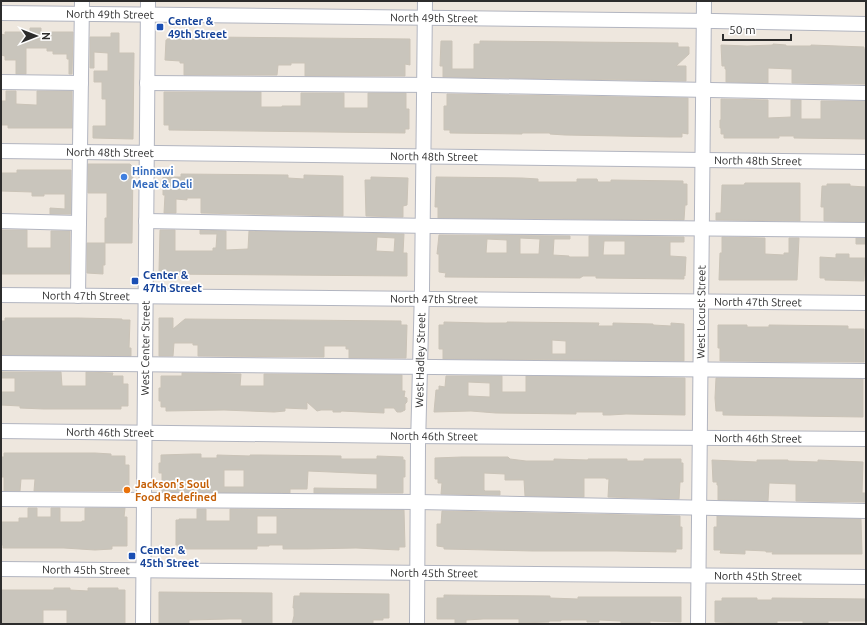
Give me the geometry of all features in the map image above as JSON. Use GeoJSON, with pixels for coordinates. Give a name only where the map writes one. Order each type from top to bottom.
{"type":"FeatureCollection","features":[{"type":"Feature","properties":{"kind":"street","name":"West Hadley Street"},"geometry":{"type":"LineString","coordinates":[[417,624],[418,436],[422,300],[425,1]]}},
{"type":"Feature","properties":{"kind":"street","name":"West Locust Street"},"geometry":{"type":"LineString","coordinates":[[698,624],[704,1]]}},
{"type":"Feature","properties":{"kind":"street","name":"North 49th Street"},"geometry":{"type":"LineString","coordinates":[[1,13],[82,7],[426,18],[866,24]]}},
{"type":"Feature","properties":{"kind":"street"},"geometry":{"type":"LineString","coordinates":[[78,296],[82,7]]}},
{"type":"Feature","properties":{"kind":"street","name":"West Center Street"},"geometry":{"type":"LineString","coordinates":[[142,624],[148,8]]}},
{"type":"Feature","properties":{"kind":"street"},"geometry":{"type":"LineString","coordinates":[[1,82],[81,83]]}},
{"type":"Feature","properties":{"kind":"street"},"geometry":{"type":"LineString","coordinates":[[148,84],[425,86],[866,93]]}},
{"type":"Feature","properties":{"kind":"street","name":"North 48th Street"},"geometry":{"type":"LineString","coordinates":[[1,151],[866,162]]}},
{"type":"Feature","properties":{"kind":"street"},"geometry":{"type":"LineString","coordinates":[[146,221],[866,230]]}},
{"type":"Feature","properties":{"kind":"street"},"geometry":{"type":"LineString","coordinates":[[1,222],[79,223]]}},
{"type":"Feature","properties":{"kind":"street","name":"North 47th Street"},"geometry":{"type":"LineString","coordinates":[[1,295],[866,303]]}},
{"type":"Feature","properties":{"kind":"street"},"geometry":{"type":"LineString","coordinates":[[1,363],[866,371]]}},
{"type":"Feature","properties":{"kind":"street","name":"North 46th Street"},"geometry":{"type":"LineString","coordinates":[[1,431],[866,439]]}},
{"type":"Feature","properties":{"kind":"street"},"geometry":{"type":"LineString","coordinates":[[1,499],[418,502],[866,511]]}},
{"type":"Feature","properties":{"kind":"street","name":"North 45th Street"},"geometry":{"type":"LineString","coordinates":[[1,569],[866,577]]}},
{"type":"Feature","properties":{"kind":"building"},"geometry":{"type":"Polygon","coordinates":[[[30,28],[41,28],[41,32],[73,32],[72,74],[69,74],[69,59],[67,59],[67,54],[53,54],[53,51],[47,51],[47,48],[26,48],[26,74],[16,74],[16,60],[5,60],[5,56],[1,55],[1,34],[5,35],[5,32],[30,32],[30,28]]]}},
{"type":"Feature","properties":{"kind":"building"},"geometry":{"type":"Polygon","coordinates":[[[111,33],[119,33],[119,53],[134,53],[133,139],[93,138],[93,126],[106,126],[106,99],[102,99],[102,82],[94,82],[94,71],[108,71],[108,53],[94,52],[94,68],[90,68],[90,37],[111,37],[111,33]]]}},
{"type":"Feature","properties":{"kind":"building"},"geometry":{"type":"Polygon","coordinates":[[[199,35],[211,37],[410,39],[410,65],[405,64],[405,76],[305,76],[305,63],[278,65],[277,75],[184,75],[184,63],[180,63],[180,61],[165,60],[166,40],[173,39],[173,36],[199,35]]]}},
{"type":"Feature","properties":{"kind":"building"},"geometry":{"type":"Polygon","coordinates":[[[441,41],[452,41],[452,69],[474,69],[474,44],[480,44],[480,41],[678,43],[678,47],[689,47],[689,54],[676,66],[686,66],[686,81],[443,77],[443,66],[440,66],[441,41]]]}},
{"type":"Feature","properties":{"kind":"building"},"geometry":{"type":"Polygon","coordinates":[[[773,44],[786,46],[811,45],[864,47],[864,49],[866,49],[866,84],[792,83],[792,69],[768,68],[768,83],[726,82],[726,69],[725,66],[722,66],[721,45],[747,46],[773,44]]]}},
{"type":"Feature","properties":{"kind":"building"},"geometry":{"type":"Polygon","coordinates":[[[6,91],[16,91],[16,104],[37,105],[37,91],[72,91],[72,128],[8,128],[8,125],[2,125],[2,101],[6,101],[6,91]]]}},
{"type":"Feature","properties":{"kind":"building"},"geometry":{"type":"Polygon","coordinates":[[[164,92],[261,92],[261,107],[301,106],[301,93],[344,93],[344,108],[368,108],[368,93],[406,93],[406,109],[409,109],[409,129],[405,129],[405,133],[169,130],[169,125],[164,125],[164,92]]]}},
{"type":"Feature","properties":{"kind":"building"},"geometry":{"type":"Polygon","coordinates":[[[447,94],[688,98],[688,134],[682,133],[682,137],[670,137],[565,135],[550,133],[450,133],[450,130],[444,130],[444,106],[447,106],[447,94]]]}},
{"type":"Feature","properties":{"kind":"building"},"geometry":{"type":"Polygon","coordinates":[[[721,99],[768,100],[768,118],[791,117],[791,100],[801,100],[801,119],[821,119],[821,101],[866,101],[866,139],[794,138],[794,136],[779,136],[779,138],[724,138],[724,134],[721,134],[720,128],[721,99]]]}},
{"type":"Feature","properties":{"kind":"building"},"geometry":{"type":"Polygon","coordinates":[[[88,164],[130,164],[133,167],[132,243],[105,243],[107,193],[88,193],[88,164]]]}},
{"type":"Feature","properties":{"kind":"building"},"geometry":{"type":"Polygon","coordinates":[[[17,170],[71,170],[71,214],[50,214],[50,208],[65,209],[65,194],[44,194],[44,196],[32,196],[32,192],[1,191],[1,173],[17,173],[17,170]]]}},
{"type":"Feature","properties":{"kind":"building"},"geometry":{"type":"Polygon","coordinates":[[[181,174],[288,175],[288,178],[304,179],[304,175],[343,176],[343,216],[201,213],[201,198],[187,198],[187,200],[176,199],[176,213],[164,213],[165,195],[163,195],[163,177],[181,177],[181,174]]]}},
{"type":"Feature","properties":{"kind":"building"},"geometry":{"type":"Polygon","coordinates":[[[371,177],[408,178],[407,205],[403,206],[403,217],[366,216],[365,180],[371,180],[371,177]]]}},
{"type":"Feature","properties":{"kind":"building"},"geometry":{"type":"Polygon","coordinates":[[[436,177],[522,178],[538,179],[538,182],[577,182],[577,179],[597,179],[598,182],[611,182],[611,180],[683,181],[683,184],[687,184],[687,205],[685,205],[684,220],[438,218],[438,207],[435,207],[436,177]]]}},
{"type":"Feature","properties":{"kind":"building"},"geometry":{"type":"Polygon","coordinates":[[[745,183],[800,183],[800,221],[716,220],[716,213],[721,213],[722,185],[744,185],[745,183]]]}},
{"type":"Feature","properties":{"kind":"building"},"geometry":{"type":"Polygon","coordinates":[[[827,184],[850,184],[850,186],[866,187],[866,222],[824,221],[824,207],[821,207],[822,186],[827,186],[827,184]]]}},
{"type":"Feature","properties":{"kind":"building"},"geometry":{"type":"Polygon","coordinates":[[[2,230],[27,230],[27,248],[51,248],[51,231],[70,231],[70,274],[1,274],[2,230]]]}},
{"type":"Feature","properties":{"kind":"building"},"geometry":{"type":"Polygon","coordinates":[[[160,230],[175,230],[175,251],[213,251],[213,248],[216,248],[217,234],[200,234],[200,230],[226,231],[226,250],[248,249],[249,231],[404,234],[403,253],[407,253],[407,276],[161,274],[159,271],[160,230]],[[377,237],[376,251],[394,252],[395,238],[377,237]]]}},
{"type":"Feature","properties":{"kind":"building"},"geometry":{"type":"Polygon","coordinates":[[[439,235],[570,236],[570,239],[554,239],[553,255],[569,257],[589,257],[589,236],[684,237],[684,242],[670,242],[670,256],[686,257],[684,279],[596,278],[596,276],[583,276],[580,278],[445,277],[446,273],[439,272],[439,254],[437,254],[439,235]],[[520,238],[520,254],[539,254],[540,239],[520,238]],[[487,239],[486,253],[507,253],[507,240],[487,239]],[[604,241],[603,255],[625,255],[625,241],[604,241]]]}},
{"type":"Feature","properties":{"kind":"building"},"geometry":{"type":"Polygon","coordinates":[[[722,237],[765,238],[765,254],[784,255],[784,253],[789,253],[789,238],[799,238],[797,280],[719,280],[722,237]]]}},
{"type":"Feature","properties":{"kind":"building"},"geometry":{"type":"Polygon","coordinates":[[[856,238],[865,238],[865,244],[856,244],[856,238]]]}},
{"type":"Feature","properties":{"kind":"building"},"geometry":{"type":"Polygon","coordinates":[[[87,243],[105,243],[105,265],[103,265],[103,274],[87,273],[87,243]]]}},
{"type":"Feature","properties":{"kind":"building"},"geometry":{"type":"Polygon","coordinates":[[[836,254],[849,254],[849,258],[865,258],[864,281],[825,280],[825,278],[820,278],[820,257],[836,258],[836,254]]]}},
{"type":"Feature","properties":{"kind":"building"},"geometry":{"type":"Polygon","coordinates":[[[5,318],[130,320],[129,348],[131,348],[131,356],[2,355],[1,321],[5,321],[5,318]]]}},
{"type":"Feature","properties":{"kind":"building"},"geometry":{"type":"Polygon","coordinates":[[[159,318],[173,318],[173,329],[185,319],[401,321],[401,325],[407,325],[406,358],[349,358],[349,349],[346,349],[346,346],[324,346],[324,357],[198,356],[198,345],[193,345],[193,343],[174,343],[173,356],[159,356],[159,318]]]}},
{"type":"Feature","properties":{"kind":"building"},"geometry":{"type":"Polygon","coordinates":[[[444,322],[599,323],[598,326],[613,326],[613,323],[671,326],[671,323],[684,324],[684,361],[443,359],[443,349],[439,349],[439,325],[444,325],[444,322]],[[552,340],[552,354],[566,354],[566,341],[552,340]]]}},
{"type":"Feature","properties":{"kind":"building"},"geometry":{"type":"Polygon","coordinates":[[[718,325],[747,325],[747,327],[769,327],[769,325],[848,326],[848,329],[864,329],[864,362],[720,361],[720,348],[718,348],[718,325]]]}},
{"type":"Feature","properties":{"kind":"building"},"geometry":{"type":"Polygon","coordinates":[[[2,372],[61,372],[62,386],[86,386],[86,372],[113,373],[112,376],[123,376],[123,384],[128,384],[128,406],[121,406],[121,409],[44,409],[20,408],[20,406],[1,405],[1,392],[15,392],[15,378],[2,378],[2,372]]]}},
{"type":"Feature","properties":{"kind":"building"},"geometry":{"type":"Polygon","coordinates":[[[182,373],[241,374],[240,386],[264,386],[264,374],[402,375],[402,391],[405,391],[404,397],[407,398],[407,402],[405,404],[405,410],[401,412],[397,412],[394,408],[384,408],[384,413],[333,412],[333,410],[317,411],[307,402],[307,409],[285,408],[285,411],[274,412],[224,410],[166,411],[166,407],[161,407],[161,401],[159,401],[161,376],[182,376],[182,373]]]}},
{"type":"Feature","properties":{"kind":"building"},"geometry":{"type":"Polygon","coordinates":[[[446,376],[502,376],[502,392],[526,392],[526,376],[685,378],[685,415],[603,415],[603,412],[576,412],[576,414],[496,413],[471,411],[434,412],[436,390],[439,390],[439,386],[445,387],[446,376]],[[468,382],[468,396],[490,397],[490,383],[468,382]]]}},
{"type":"Feature","properties":{"kind":"building"},"geometry":{"type":"Polygon","coordinates":[[[716,378],[863,379],[863,417],[723,415],[723,411],[716,411],[716,378]]]}},
{"type":"Feature","properties":{"kind":"building"},"geometry":{"type":"Polygon","coordinates":[[[4,453],[95,453],[111,454],[111,456],[125,456],[125,465],[129,465],[129,491],[34,491],[35,479],[21,479],[20,491],[4,491],[4,477],[1,477],[1,457],[4,457],[4,453]]]}},
{"type":"Feature","properties":{"kind":"building"},"geometry":{"type":"Polygon","coordinates":[[[201,454],[201,458],[217,458],[217,455],[341,456],[341,459],[377,459],[377,456],[403,457],[403,460],[405,460],[405,477],[403,477],[403,493],[314,493],[314,488],[377,489],[377,474],[308,471],[307,489],[290,489],[290,493],[162,492],[162,473],[159,473],[161,455],[201,454]],[[224,470],[224,487],[244,487],[244,470],[224,470]]]}},
{"type":"Feature","properties":{"kind":"building"},"geometry":{"type":"Polygon","coordinates":[[[508,457],[510,459],[526,461],[554,461],[554,459],[627,459],[627,461],[644,461],[644,459],[681,459],[681,463],[683,463],[683,482],[680,482],[679,499],[608,497],[609,479],[606,478],[584,478],[584,497],[525,496],[524,480],[505,480],[505,474],[484,473],[484,490],[500,491],[500,495],[441,494],[442,483],[438,483],[438,479],[435,479],[435,458],[508,457]]]}},
{"type":"Feature","properties":{"kind":"building"},"geometry":{"type":"Polygon","coordinates":[[[712,460],[757,462],[757,460],[788,460],[818,462],[818,460],[863,462],[862,493],[866,493],[866,502],[796,501],[796,484],[769,483],[768,501],[718,500],[718,485],[717,482],[713,482],[712,460]]]}},
{"type":"Feature","properties":{"kind":"building"},"geometry":{"type":"Polygon","coordinates":[[[28,508],[37,508],[37,517],[51,517],[51,508],[60,508],[60,522],[82,522],[85,521],[85,508],[125,508],[124,517],[127,517],[127,546],[112,546],[112,549],[95,550],[64,548],[3,548],[3,545],[1,545],[1,522],[19,522],[19,518],[28,518],[28,508]]]}},
{"type":"Feature","properties":{"kind":"building"},"geometry":{"type":"Polygon","coordinates":[[[197,509],[206,509],[206,521],[230,521],[230,509],[404,510],[405,547],[399,547],[399,550],[356,548],[283,549],[283,545],[269,545],[257,546],[257,549],[178,549],[178,545],[176,545],[176,520],[197,519],[197,509]],[[257,516],[257,534],[277,534],[277,516],[257,516]]]}},
{"type":"Feature","properties":{"kind":"building"},"geometry":{"type":"Polygon","coordinates":[[[442,511],[680,516],[680,527],[682,527],[682,549],[676,549],[676,552],[444,549],[444,547],[437,546],[437,524],[441,524],[442,511]]]}},
{"type":"Feature","properties":{"kind":"building"},"geometry":{"type":"Polygon","coordinates":[[[717,516],[861,519],[862,554],[772,554],[773,552],[745,550],[745,554],[720,553],[721,550],[714,550],[714,527],[717,527],[717,516]]]}},
{"type":"Feature","properties":{"kind":"building"},"geometry":{"type":"Polygon","coordinates":[[[54,588],[70,588],[70,590],[88,591],[88,588],[118,588],[118,590],[125,590],[125,624],[67,624],[67,610],[43,610],[43,624],[1,624],[1,590],[54,590],[54,588]]]}},
{"type":"Feature","properties":{"kind":"building"},"geometry":{"type":"Polygon","coordinates":[[[159,592],[272,593],[272,624],[242,624],[242,619],[229,619],[189,620],[189,624],[159,624],[159,592]]]}},
{"type":"Feature","properties":{"kind":"building"},"geometry":{"type":"Polygon","coordinates":[[[300,593],[389,594],[389,618],[383,618],[383,620],[373,620],[373,624],[292,624],[294,616],[294,596],[300,596],[300,593]]]}},
{"type":"Feature","properties":{"kind":"building"},"geometry":{"type":"Polygon","coordinates":[[[444,595],[550,596],[550,598],[578,599],[578,597],[681,597],[681,622],[650,621],[650,623],[621,623],[621,621],[599,620],[599,622],[587,622],[587,620],[561,620],[519,623],[519,619],[483,619],[466,620],[466,624],[455,624],[455,619],[437,619],[437,598],[444,598],[444,595]]]}},
{"type":"Feature","properties":{"kind":"building"},"geometry":{"type":"Polygon","coordinates":[[[722,598],[757,598],[757,600],[772,600],[772,598],[866,599],[866,621],[828,621],[828,623],[811,624],[803,624],[803,621],[777,621],[777,624],[715,622],[715,601],[722,601],[722,598]]]}},
{"type":"Feature","properties":{"kind":"place","name":"Center & 49th Street"},"geometry":{"type":"Point","coordinates":[160,27]}},
{"type":"Feature","properties":{"kind":"place","name":"Hinnawi Meat & Deli"},"geometry":{"type":"Point","coordinates":[124,177]}},
{"type":"Feature","properties":{"kind":"place","name":"Center & 47th Street"},"geometry":{"type":"Point","coordinates":[135,281]}},
{"type":"Feature","properties":{"kind":"place","name":"Jackson's Soul Food Redefined"},"geometry":{"type":"Point","coordinates":[127,490]}},
{"type":"Feature","properties":{"kind":"place","name":"Center & 45th Street"},"geometry":{"type":"Point","coordinates":[132,556]}}]}
